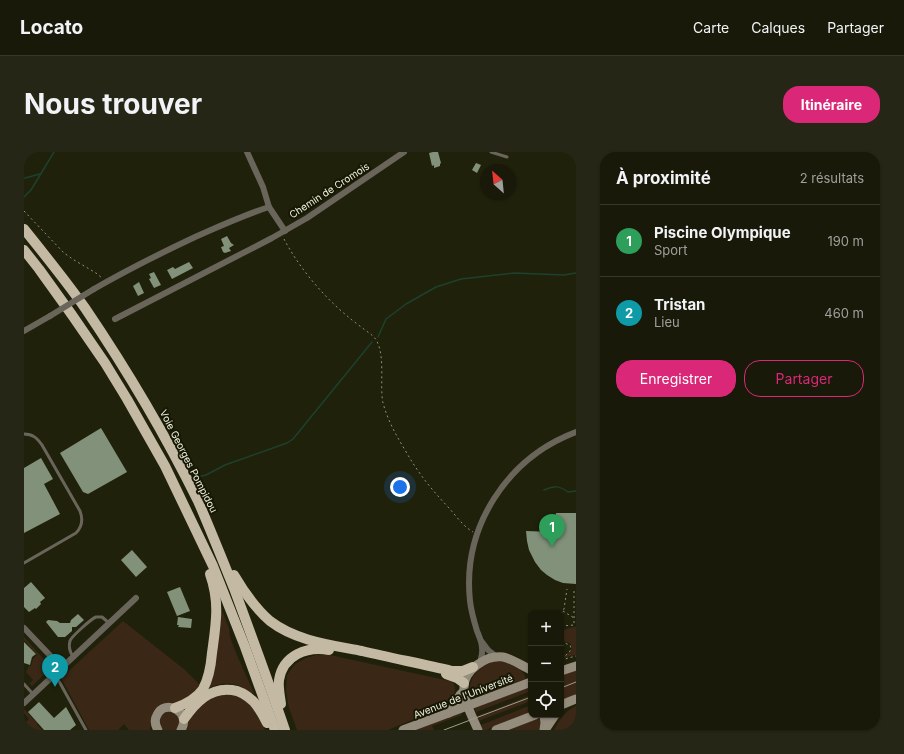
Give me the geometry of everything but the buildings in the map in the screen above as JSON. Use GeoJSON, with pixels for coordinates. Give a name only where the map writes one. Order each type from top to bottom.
{"type":"FeatureCollection","features":[{"type":"Feature","properties":{"kind":"highway","name":"Voie Georges Pompidou"},"geometry":{"type":"LineString","coordinates":[[24,229],[84,307],[116,355],[139,392],[179,463],[217,546],[255,642],[286,730]]}},
{"type":"Feature","properties":{"kind":"highway"},"geometry":{"type":"LineString","coordinates":[[24,250],[100,356],[127,399],[165,466],[213,566],[275,730]]}},
{"type":"Feature","properties":{"kind":"highway"},"geometry":{"type":"LineString","coordinates":[[175,708],[190,701],[202,690],[208,676],[211,659],[217,621],[217,608],[214,589],[202,545]]}},
{"type":"Feature","properties":{"kind":"highway"},"geometry":{"type":"LineString","coordinates":[[217,546],[242,590],[256,607],[271,621],[289,632],[319,642],[452,671],[463,671],[477,665]]}},
{"type":"Feature","properties":{"kind":"highway"},"geometry":{"type":"LineString","coordinates":[[286,730],[279,691],[280,675],[288,661],[296,654],[306,650],[323,649],[450,675],[458,678],[464,687]]}},
{"type":"Feature","properties":{"kind":"highway"},"geometry":{"type":"LineString","coordinates":[[184,719],[191,708],[207,695],[217,691],[230,690],[246,695],[254,702],[271,730]]}},
{"type":"Feature","properties":{"kind":"main road"},"geometry":{"type":"LineString","coordinates":[[449,713],[460,695],[470,672],[477,665],[488,658],[497,657],[511,659],[528,668]]}},
{"type":"Feature","properties":{"kind":"main road"},"geometry":{"type":"LineString","coordinates":[[564,664],[576,660]]}},
{"type":"Feature","properties":{"kind":"main road"},"geometry":{"type":"LineString","coordinates":[[521,665],[528,675]]}},
{"type":"Feature","properties":{"kind":"main road"},"geometry":{"type":"LineString","coordinates":[[564,670],[576,666]]}},
{"type":"Feature","properties":{"kind":"main road","name":"Avenue de l'Université"},"geometry":{"type":"LineString","coordinates":[[403,730],[528,683]]}},
{"type":"Feature","properties":{"kind":"main road"},"geometry":{"type":"LineString","coordinates":[[464,687],[468,706],[478,730]]}},
{"type":"Feature","properties":{"kind":"main road"},"geometry":{"type":"LineString","coordinates":[[564,704],[574,700]]}},
{"type":"Feature","properties":{"kind":"main road"},"geometry":{"type":"LineString","coordinates":[[564,708],[574,700]]}},
{"type":"Feature","properties":{"kind":"main road"},"geometry":{"type":"LineString","coordinates":[[156,729],[156,716],[161,710],[168,707],[175,708],[181,713],[184,719],[181,730]]}},
{"type":"Feature","properties":{"kind":"main road"},"geometry":{"type":"LineString","coordinates":[[496,730],[528,718]]}},
{"type":"Feature","properties":{"kind":"main road"},"geometry":{"type":"LineString","coordinates":[[544,718],[545,730]]}},
{"type":"Feature","properties":{"kind":"main road"},"geometry":{"type":"LineString","coordinates":[[545,730],[553,718]]}},
{"type":"Feature","properties":{"kind":"street"},"geometry":{"type":"LineString","coordinates":[[247,152],[265,192],[269,207],[283,232]]}},
{"type":"Feature","properties":{"kind":"street","name":"Chemin de Cromois"},"geometry":{"type":"LineString","coordinates":[[115,319],[283,232],[307,218],[404,152]]}},
{"type":"Feature","properties":{"kind":"street"},"geometry":{"type":"LineString","coordinates":[[24,331],[94,289],[144,262],[201,234],[269,207]]}},
{"type":"Feature","properties":{"kind":"street"},"geometry":{"type":"LineString","coordinates":[[477,665],[482,652],[481,641],[472,612],[469,577],[472,552],[477,534],[491,504],[513,473],[527,460],[550,444],[576,432]]}},
{"type":"Feature","properties":{"kind":"street"},"geometry":{"type":"LineString","coordinates":[[24,703],[136,598]]}},
{"type":"Feature","properties":{"kind":"street"},"geometry":{"type":"LineString","coordinates":[[24,628],[62,668]]}},
{"type":"Feature","properties":{"kind":"street"},"geometry":{"type":"LineString","coordinates":[[481,641],[488,650],[497,657]]}},
{"type":"Feature","properties":{"kind":"lane"},"geometry":{"type":"LineString","coordinates":[[491,152],[507,157]]}},
{"type":"Feature","properties":{"kind":"lane"},"geometry":{"type":"LineString","coordinates":[[24,434],[34,435],[42,445],[80,511],[82,518],[81,526],[76,533],[24,563]]}},
{"type":"Feature","properties":{"kind":"lane"},"geometry":{"type":"LineString","coordinates":[[72,657],[69,647],[71,639],[91,620],[96,617],[102,617],[109,623]]}},
{"type":"Feature","properties":{"kind":"lane"},"geometry":{"type":"LineString","coordinates":[[55,674],[86,730]]}},
{"type":"Feature","properties":{"kind":"lane"},"geometry":{"type":"LineString","coordinates":[[24,684],[33,694]]}},
{"type":"Feature","properties":{"kind":"path"},"geometry":{"type":"LineString","coordinates":[[24,211],[64,253],[96,273],[106,283]]}},
{"type":"Feature","properties":{"kind":"path"},"geometry":{"type":"LineString","coordinates":[[283,232],[286,244],[298,263],[315,284],[345,314],[373,336],[379,344],[382,394],[388,419],[395,434],[431,490],[466,527],[477,534]]}},
{"type":"Feature","properties":{"kind":"path"},"geometry":{"type":"LineString","coordinates":[[562,610],[567,588]]}},
{"type":"Feature","properties":{"kind":"path"},"geometry":{"type":"LineString","coordinates":[[564,626],[574,624],[574,590]]}},
{"type":"Feature","properties":{"kind":"path"},"geometry":{"type":"LineString","coordinates":[[564,612],[574,618]]}},
{"type":"Feature","properties":{"kind":"path"},"geometry":{"type":"LineString","coordinates":[[564,643],[570,645],[571,648],[570,651],[564,656]]}},
{"type":"Feature","properties":{"kind":"path"},"geometry":{"type":"LineString","coordinates":[[564,659],[576,656]]}},
{"type":"Feature","properties":{"kind":"shaded area"},"geometry":{"type":"Polygon","coordinates":[[[221,612],[223,613],[229,628],[230,637],[254,693],[253,694],[243,687],[227,683],[209,688],[221,612]]]}},
{"type":"Feature","properties":{"kind":"shaded area"},"geometry":{"type":"Polygon","coordinates":[[[123,621],[185,670],[200,685],[192,695],[183,702],[163,705],[156,709],[152,716],[150,730],[129,730],[124,724],[118,730],[89,730],[61,678],[123,621]]]}},
{"type":"Feature","properties":{"kind":"shaded area"},"geometry":{"type":"Polygon","coordinates":[[[576,627],[576,655],[564,658],[572,648],[570,643],[564,642],[564,631],[576,627]]]}},
{"type":"Feature","properties":{"kind":"shaded area"},"geometry":{"type":"Polygon","coordinates":[[[24,637],[49,665],[49,670],[32,686],[29,684],[33,680],[26,672],[37,655],[24,640],[24,637]]]}},
{"type":"Feature","properties":{"kind":"shaded area"},"geometry":{"type":"Polygon","coordinates":[[[316,655],[330,655],[450,681],[454,684],[455,691],[452,699],[445,706],[388,730],[297,730],[289,708],[286,691],[287,675],[295,664],[316,655]]]}},
{"type":"Feature","properties":{"kind":"shaded area"},"geometry":{"type":"Polygon","coordinates":[[[495,661],[514,665],[524,674],[526,679],[471,699],[470,685],[474,675],[483,667],[495,661]]]}},
{"type":"Feature","properties":{"kind":"shaded area"},"geometry":{"type":"Polygon","coordinates":[[[576,670],[576,696],[564,700],[564,682],[564,674],[576,670]]]}},
{"type":"Feature","properties":{"kind":"shaded area"},"geometry":{"type":"Polygon","coordinates":[[[528,687],[528,692],[476,712],[474,706],[528,687]]]}},
{"type":"Feature","properties":{"kind":"shaded area"},"geometry":{"type":"Polygon","coordinates":[[[232,693],[247,700],[260,719],[265,730],[187,730],[188,716],[213,696],[232,693]]]}},
{"type":"Feature","properties":{"kind":"shaded area"},"geometry":{"type":"Polygon","coordinates":[[[528,696],[528,702],[479,721],[477,716],[528,696]]]}},
{"type":"Feature","properties":{"kind":"shaded area"},"geometry":{"type":"Polygon","coordinates":[[[528,706],[528,714],[486,730],[483,730],[481,725],[528,706]]]}},
{"type":"Feature","properties":{"kind":"shaded area"},"geometry":{"type":"Polygon","coordinates":[[[576,706],[576,730],[554,730],[562,718],[564,718],[564,715],[576,706]]]}},
{"type":"Feature","properties":{"kind":"shaded area"},"geometry":{"type":"Polygon","coordinates":[[[24,709],[42,730],[27,730],[24,727],[24,724],[29,719],[24,713],[24,709]]]}},
{"type":"Feature","properties":{"kind":"shaded area"},"geometry":{"type":"Polygon","coordinates":[[[170,710],[181,718],[177,730],[164,730],[160,725],[159,721],[161,715],[170,710]]]}},
{"type":"Feature","properties":{"kind":"shaded area"},"geometry":{"type":"Polygon","coordinates":[[[460,710],[462,715],[432,726],[434,730],[409,730],[460,710]]]}},
{"type":"Feature","properties":{"kind":"shaded area"},"geometry":{"type":"Polygon","coordinates":[[[537,718],[540,718],[540,730],[506,730],[537,718]]]}},
{"type":"Feature","properties":{"kind":"waterway"},"geometry":{"type":"LineString","coordinates":[[24,197],[31,190],[54,152]]}},
{"type":"Feature","properties":{"kind":"waterway"},"geometry":{"type":"LineString","coordinates":[[25,178],[40,174]]}},
{"type":"Feature","properties":{"kind":"waterway"},"geometry":{"type":"LineString","coordinates":[[378,337],[386,319],[406,304],[436,287],[461,279],[514,273],[564,275],[576,273]]}},
{"type":"Feature","properties":{"kind":"waterway"},"geometry":{"type":"LineString","coordinates":[[198,477],[206,475],[225,465],[287,443],[293,439],[372,342]]}},
{"type":"Feature","properties":{"kind":"waterway"},"geometry":{"type":"LineString","coordinates":[[544,490],[556,487],[562,488],[568,492],[576,491]]}},
{"type":"Feature","properties":{"kind":"tram line"},"geometry":{"type":"LineString","coordinates":[[564,687],[576,682]]}},
{"type":"Feature","properties":{"kind":"tram line"},"geometry":{"type":"LineString","coordinates":[[444,730],[528,698]]}},
{"type":"Feature","properties":{"kind":"place","name":"Piscine Olympique"},"geometry":{"type":"Point","coordinates":[552,547]}},
{"type":"Feature","properties":{"kind":"place","name":"Tristan"},"geometry":{"type":"Point","coordinates":[55,687]}}]}
